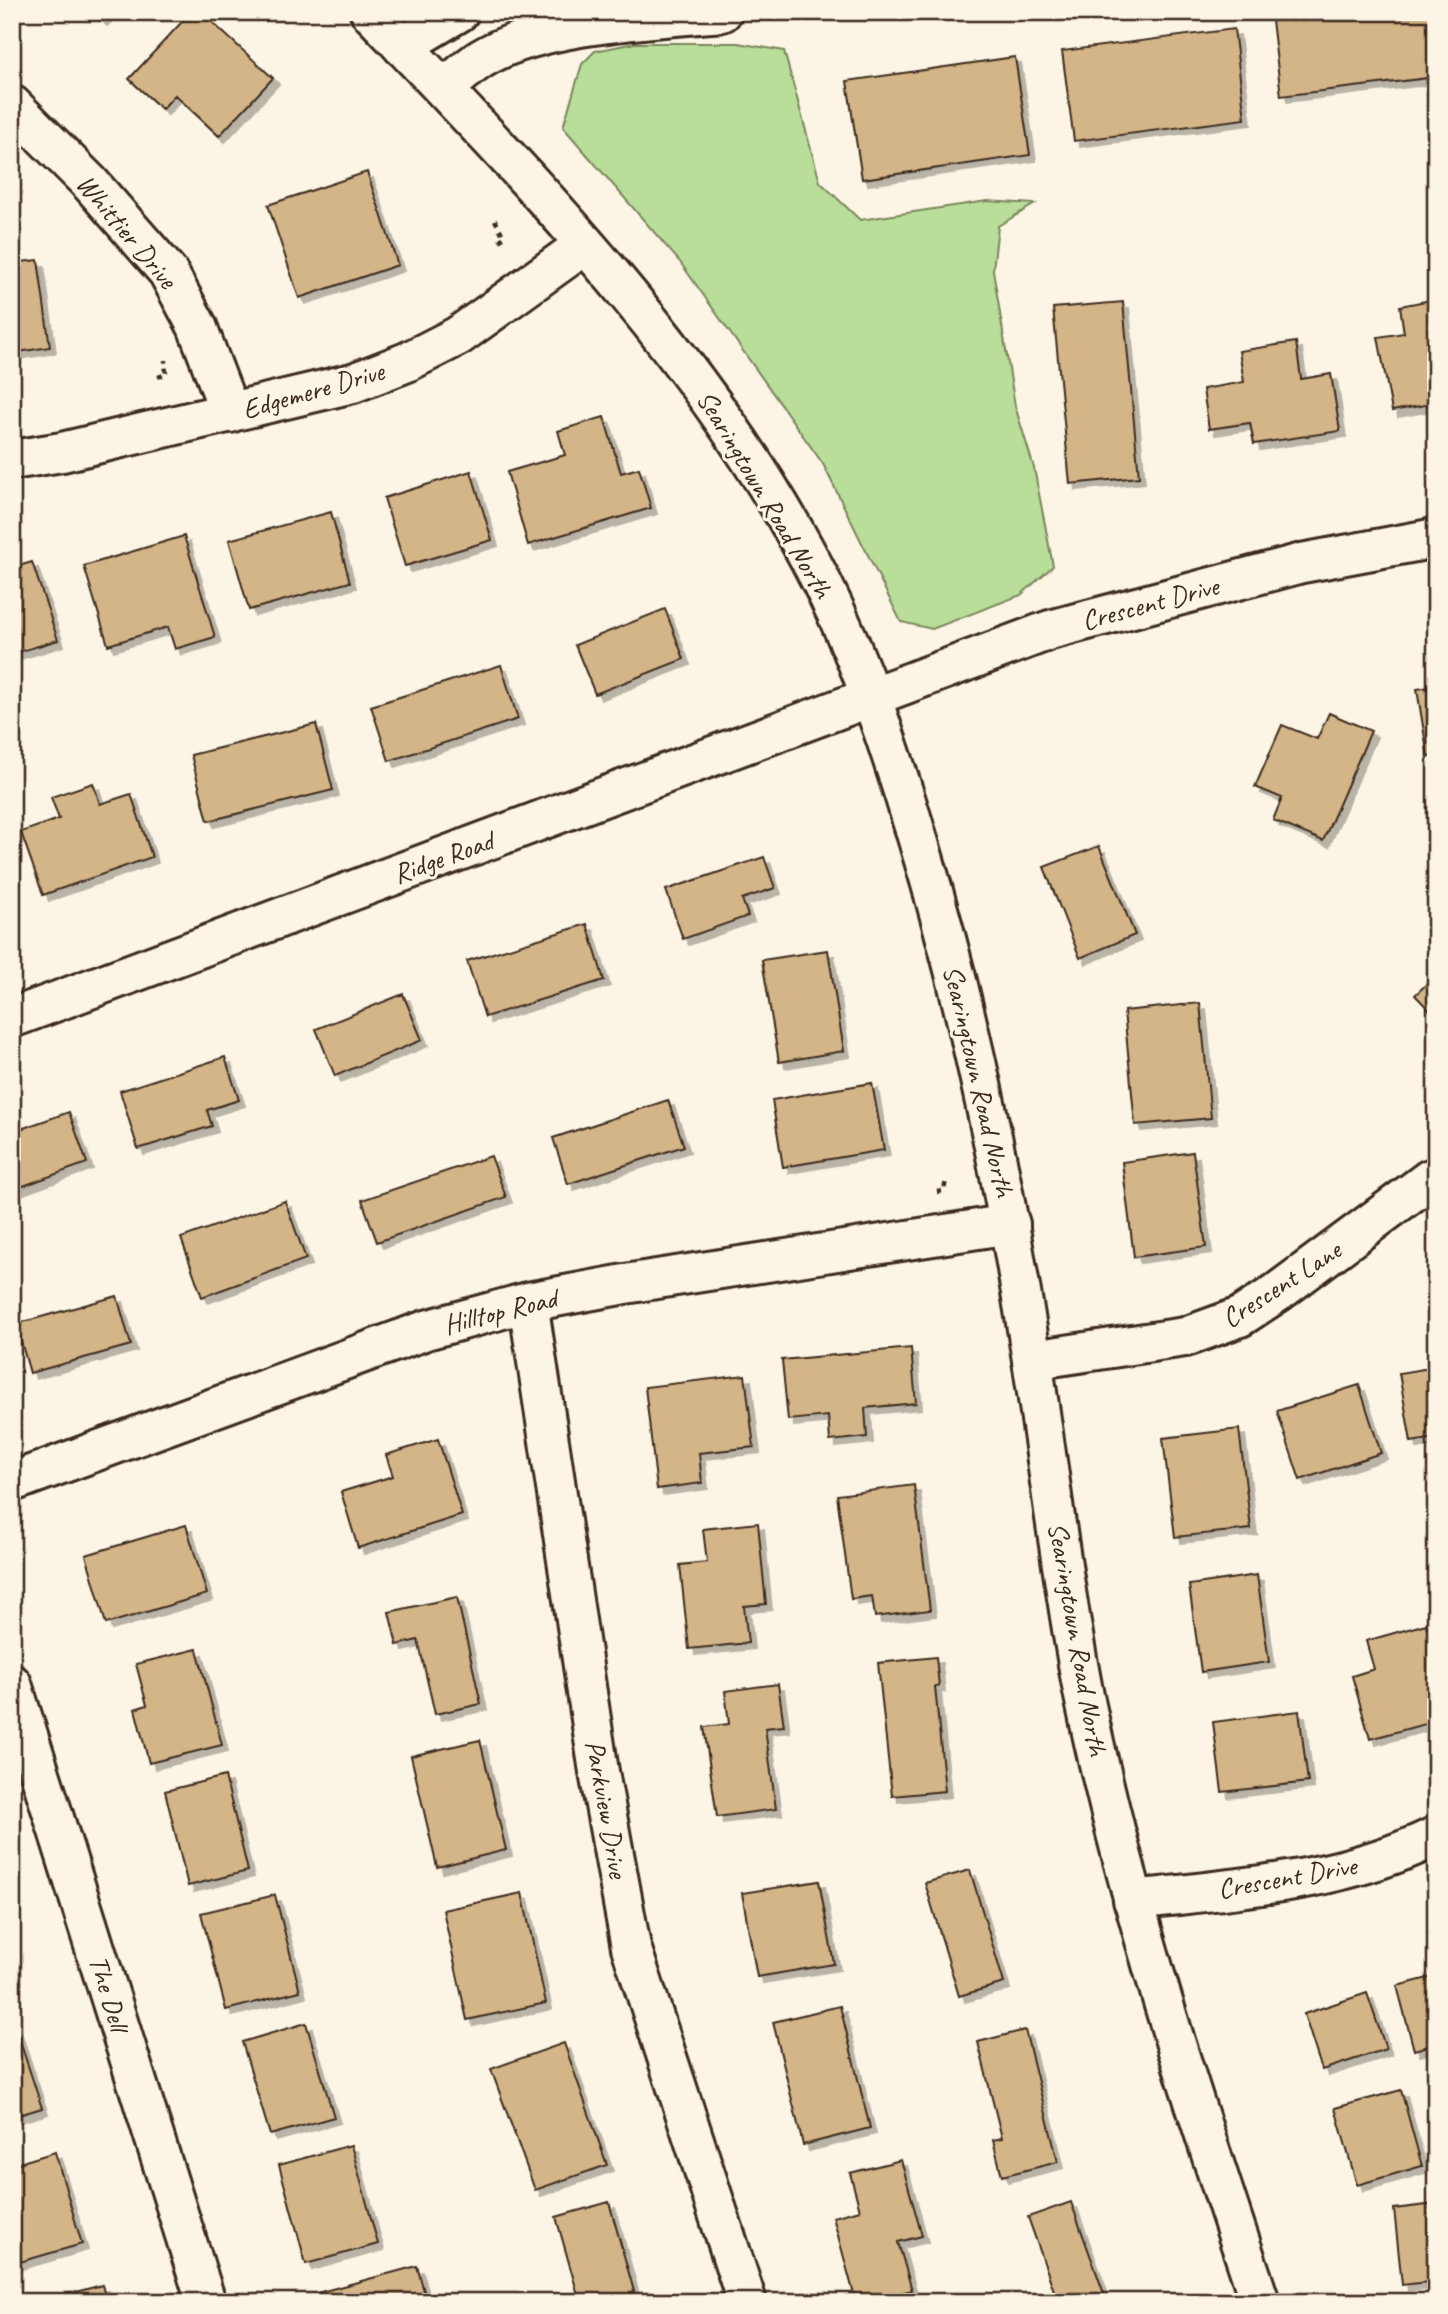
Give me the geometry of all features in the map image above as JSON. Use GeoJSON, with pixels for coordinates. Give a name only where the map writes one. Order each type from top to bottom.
{"type":"FeatureCollection","features":[{"type":"Feature","properties":{"kind":"street","name":"Searingtown Road North"},"geometry":{"type":"LineString","coordinates":[[370,12],[444,89],[688,369],[748,455],[820,579],[873,697],[940,912],[972,1042],[1010,1224],[1084,1693],[1133,1900],[1180,2061],[1260,2302]]}},
{"type":"Feature","properties":{"kind":"street"},"geometry":{"type":"LineString","coordinates":[[402,46],[459,12]]}},
{"type":"Feature","properties":{"kind":"street"},"geometry":{"type":"LineString","coordinates":[[444,89],[482,58],[523,41],[651,15],[722,12]]}},
{"type":"Feature","properties":{"kind":"street","name":"Whittier Drive"},"geometry":{"type":"LineString","coordinates":[[12,105],[90,183],[168,272],[197,326],[230,413]]}},
{"type":"Feature","properties":{"kind":"street","name":"Edgemere Drive"},"geometry":{"type":"LineString","coordinates":[[12,460],[62,452],[353,383],[407,362],[458,336],[583,246]]}},
{"type":"Feature","properties":{"kind":"street","name":"Crescent Drive"},"geometry":{"type":"LineString","coordinates":[[873,697],[1050,630],[1302,563],[1436,538]]}},
{"type":"Feature","properties":{"kind":"street","name":"Ridge Road"},"geometry":{"type":"LineString","coordinates":[[12,1018],[873,697]]}},
{"type":"Feature","properties":{"kind":"street","name":"Crescent Lane"},"geometry":{"type":"LineString","coordinates":[[1032,1360],[1185,1337],[1240,1317],[1430,1179]]}},
{"type":"Feature","properties":{"kind":"street","name":"Hilltop Road"},"geometry":{"type":"LineString","coordinates":[[12,1482],[426,1330],[528,1302],[639,1281],[1010,1224]]}},
{"type":"Feature","properties":{"kind":"street","name":"Parkview Drive"},"geometry":{"type":"LineString","coordinates":[[528,1302],[599,1772],[631,1947],[747,2302]]}},
{"type":"Feature","properties":{"kind":"street","name":"The Dell"},"geometry":{"type":"LineString","coordinates":[[12,1684],[206,2302]]}},
{"type":"Feature","properties":{"kind":"street","name":"Crescent Drive"},"geometry":{"type":"LineString","coordinates":[[1133,1900],[1301,1880],[1399,1854],[1436,1836]]}},
{"type":"Feature","properties":{"kind":"path"},"geometry":{"type":"LineString","coordinates":[[158,377],[166,374],[166,360]]}},
{"type":"Feature","properties":{"kind":"path"},"geometry":{"type":"LineString","coordinates":[[937,1192],[944,1191],[946,1180]]}},
{"type":"Feature","properties":{"kind":"green space"},"geometry":{"type":"Polygon","coordinates":[[[635,43],[738,43],[784,51],[820,182],[860,220],[987,201],[1035,204],[998,226],[993,270],[1015,406],[1034,468],[1053,566],[1021,595],[932,629],[901,622],[823,464],[680,262],[563,127],[582,64],[595,51],[635,43]]]}},
{"type":"Feature","properties":{"kind":"building"},"geometry":{"type":"Polygon","coordinates":[[[94,12],[109,12],[101,20],[94,12]]]}},
{"type":"Feature","properties":{"kind":"building"},"geometry":{"type":"Polygon","coordinates":[[[191,12],[201,12],[273,78],[219,136],[175,95],[162,109],[129,79],[191,12]]]}},
{"type":"Feature","properties":{"kind":"building"},"geometry":{"type":"Polygon","coordinates":[[[1271,12],[1436,12],[1436,77],[1281,96],[1271,12]]]}},
{"type":"Feature","properties":{"kind":"building"},"geometry":{"type":"Polygon","coordinates":[[[1234,29],[1245,119],[1074,141],[1062,51],[1234,29]]]}},
{"type":"Feature","properties":{"kind":"building"},"geometry":{"type":"Polygon","coordinates":[[[1015,57],[1030,155],[862,179],[847,81],[1015,57]]]}},
{"type":"Feature","properties":{"kind":"building"},"geometry":{"type":"Polygon","coordinates":[[[367,172],[398,265],[299,298],[268,205],[367,172]]]}},
{"type":"Feature","properties":{"kind":"building"},"geometry":{"type":"Polygon","coordinates":[[[38,260],[50,347],[12,353],[12,263],[38,260]]]}},
{"type":"Feature","properties":{"kind":"building"},"geometry":{"type":"Polygon","coordinates":[[[1436,299],[1436,403],[1392,411],[1378,337],[1404,333],[1400,306],[1436,299]]]}},
{"type":"Feature","properties":{"kind":"building"},"geometry":{"type":"Polygon","coordinates":[[[1123,302],[1139,477],[1070,484],[1053,308],[1123,302]]]}},
{"type":"Feature","properties":{"kind":"building"},"geometry":{"type":"Polygon","coordinates":[[[1296,342],[1301,379],[1331,374],[1340,431],[1254,444],[1250,423],[1209,429],[1203,389],[1244,382],[1239,351],[1296,342]]]}},
{"type":"Feature","properties":{"kind":"building"},"geometry":{"type":"Polygon","coordinates":[[[604,417],[621,473],[639,468],[651,508],[528,545],[507,472],[565,455],[558,431],[604,417]]]}},
{"type":"Feature","properties":{"kind":"building"},"geometry":{"type":"Polygon","coordinates":[[[471,471],[492,540],[405,566],[384,498],[471,471]]]}},
{"type":"Feature","properties":{"kind":"building"},"geometry":{"type":"Polygon","coordinates":[[[331,512],[350,582],[249,610],[229,540],[331,512]]]}},
{"type":"Feature","properties":{"kind":"building"},"geometry":{"type":"Polygon","coordinates":[[[184,536],[215,637],[175,649],[168,627],[108,645],[84,566],[184,536]]]}},
{"type":"Feature","properties":{"kind":"building"},"geometry":{"type":"Polygon","coordinates":[[[32,562],[58,640],[12,654],[12,568],[32,562]]]}},
{"type":"Feature","properties":{"kind":"building"},"geometry":{"type":"Polygon","coordinates":[[[665,609],[684,659],[595,694],[575,645],[665,609]]]}},
{"type":"Feature","properties":{"kind":"building"},"geometry":{"type":"Polygon","coordinates":[[[501,665],[518,719],[389,761],[371,706],[501,665]]]}},
{"type":"Feature","properties":{"kind":"building"},"geometry":{"type":"Polygon","coordinates":[[[1436,686],[1436,755],[1428,757],[1417,689],[1436,686]]]}},
{"type":"Feature","properties":{"kind":"building"},"geometry":{"type":"Polygon","coordinates":[[[1329,713],[1371,731],[1323,841],[1273,820],[1282,798],[1255,787],[1282,725],[1317,739],[1329,713]]]}},
{"type":"Feature","properties":{"kind":"building"},"geometry":{"type":"Polygon","coordinates":[[[316,724],[333,790],[208,821],[191,755],[316,724]]]}},
{"type":"Feature","properties":{"kind":"building"},"geometry":{"type":"Polygon","coordinates":[[[93,783],[100,804],[131,794],[152,857],[43,895],[21,832],[59,819],[51,797],[93,783]]]}},
{"type":"Feature","properties":{"kind":"building"},"geometry":{"type":"Polygon","coordinates":[[[1099,846],[1135,935],[1080,958],[1044,867],[1099,846]]]}},
{"type":"Feature","properties":{"kind":"building"},"geometry":{"type":"Polygon","coordinates":[[[764,857],[775,888],[742,899],[748,916],[683,939],[666,890],[764,857]]]}},
{"type":"Feature","properties":{"kind":"building"},"geometry":{"type":"Polygon","coordinates":[[[587,924],[604,980],[485,1017],[467,961],[587,924]]]}},
{"type":"Feature","properties":{"kind":"building"},"geometry":{"type":"Polygon","coordinates":[[[828,950],[844,1051],[779,1062],[762,960],[828,950]]]}},
{"type":"Feature","properties":{"kind":"building"},"geometry":{"type":"Polygon","coordinates":[[[1436,975],[1436,1017],[1415,995],[1436,975]]]}},
{"type":"Feature","properties":{"kind":"building"},"geometry":{"type":"Polygon","coordinates":[[[403,994],[422,1040],[335,1076],[316,1029],[403,994]]]}},
{"type":"Feature","properties":{"kind":"building"},"geometry":{"type":"Polygon","coordinates":[[[1200,1003],[1211,1118],[1135,1125],[1124,1011],[1200,1003]]]}},
{"type":"Feature","properties":{"kind":"building"},"geometry":{"type":"Polygon","coordinates":[[[225,1057],[239,1100],[207,1110],[212,1126],[138,1149],[120,1091],[225,1057]]]}},
{"type":"Feature","properties":{"kind":"building"},"geometry":{"type":"Polygon","coordinates":[[[872,1083],[884,1150],[783,1167],[772,1100],[872,1083]]]}},
{"type":"Feature","properties":{"kind":"building"},"geometry":{"type":"Polygon","coordinates":[[[668,1100],[684,1146],[568,1184],[553,1138],[668,1100]]]}},
{"type":"Feature","properties":{"kind":"building"},"geometry":{"type":"Polygon","coordinates":[[[69,1112],[87,1163],[12,1190],[12,1132],[69,1112]]]}},
{"type":"Feature","properties":{"kind":"building"},"geometry":{"type":"Polygon","coordinates":[[[1193,1152],[1206,1247],[1134,1257],[1122,1162],[1193,1152]]]}},
{"type":"Feature","properties":{"kind":"building"},"geometry":{"type":"Polygon","coordinates":[[[491,1156],[506,1197],[377,1242],[362,1200],[491,1156]]]}},
{"type":"Feature","properties":{"kind":"building"},"geometry":{"type":"Polygon","coordinates":[[[285,1201],[306,1259],[202,1297],[181,1238],[285,1201]]]}},
{"type":"Feature","properties":{"kind":"building"},"geometry":{"type":"Polygon","coordinates":[[[117,1296],[131,1345],[30,1373],[16,1324],[117,1296]]]}},
{"type":"Feature","properties":{"kind":"building"},"geometry":{"type":"Polygon","coordinates":[[[911,1348],[916,1403],[865,1408],[867,1437],[830,1441],[828,1416],[788,1420],[782,1360],[911,1348]]]}},
{"type":"Feature","properties":{"kind":"building"},"geometry":{"type":"Polygon","coordinates":[[[1436,1367],[1436,1438],[1411,1442],[1399,1373],[1436,1367]]]}},
{"type":"Feature","properties":{"kind":"building"},"geometry":{"type":"Polygon","coordinates":[[[745,1375],[754,1447],[699,1453],[702,1483],[657,1489],[645,1387],[745,1375]]]}},
{"type":"Feature","properties":{"kind":"building"},"geometry":{"type":"Polygon","coordinates":[[[1359,1385],[1381,1453],[1300,1480],[1277,1411],[1359,1385]]]}},
{"type":"Feature","properties":{"kind":"building"},"geometry":{"type":"Polygon","coordinates":[[[1239,1429],[1251,1529],[1175,1537],[1163,1438],[1239,1429]]]}},
{"type":"Feature","properties":{"kind":"building"},"geometry":{"type":"Polygon","coordinates":[[[438,1439],[462,1515],[358,1548],[341,1492],[393,1476],[386,1455],[438,1439]]]}},
{"type":"Feature","properties":{"kind":"building"},"geometry":{"type":"Polygon","coordinates":[[[914,1485],[930,1610],[875,1617],[872,1596],[851,1599],[837,1495],[914,1485]]]}},
{"type":"Feature","properties":{"kind":"building"},"geometry":{"type":"Polygon","coordinates":[[[758,1523],[766,1604],[744,1606],[748,1643],[689,1649],[680,1565],[707,1562],[703,1529],[758,1523]]]}},
{"type":"Feature","properties":{"kind":"building"},"geometry":{"type":"Polygon","coordinates":[[[186,1525],[207,1594],[106,1624],[86,1555],[186,1525]]]}},
{"type":"Feature","properties":{"kind":"building"},"geometry":{"type":"Polygon","coordinates":[[[1257,1575],[1269,1662],[1201,1672],[1189,1585],[1257,1575]]]}},
{"type":"Feature","properties":{"kind":"building"},"geometry":{"type":"Polygon","coordinates":[[[457,1597],[481,1704],[435,1714],[418,1640],[397,1645],[389,1612],[457,1597]]]}},
{"type":"Feature","properties":{"kind":"building"},"geometry":{"type":"Polygon","coordinates":[[[1426,1624],[1436,1658],[1436,1721],[1370,1739],[1352,1676],[1374,1669],[1366,1641],[1426,1624]]]}},
{"type":"Feature","properties":{"kind":"building"},"geometry":{"type":"Polygon","coordinates":[[[197,1649],[222,1745],[149,1763],[135,1709],[147,1705],[136,1664],[197,1649]]]}},
{"type":"Feature","properties":{"kind":"building"},"geometry":{"type":"Polygon","coordinates":[[[936,1657],[939,1686],[935,1686],[945,1791],[892,1796],[878,1663],[936,1657]]]}},
{"type":"Feature","properties":{"kind":"building"},"geometry":{"type":"Polygon","coordinates":[[[778,1684],[784,1726],[765,1728],[776,1809],[717,1817],[704,1727],[729,1724],[725,1691],[778,1684]]]}},
{"type":"Feature","properties":{"kind":"building"},"geometry":{"type":"Polygon","coordinates":[[[1299,1711],[1308,1782],[1222,1792],[1213,1722],[1299,1711]]]}},
{"type":"Feature","properties":{"kind":"building"},"geometry":{"type":"Polygon","coordinates":[[[480,1740],[506,1850],[437,1867],[411,1756],[480,1740]]]}},
{"type":"Feature","properties":{"kind":"building"},"geometry":{"type":"Polygon","coordinates":[[[225,1776],[248,1871],[188,1886],[165,1791],[225,1776]]]}},
{"type":"Feature","properties":{"kind":"building"},"geometry":{"type":"Polygon","coordinates":[[[970,1870],[1004,1983],[959,1996],[925,1883],[970,1870]]]}},
{"type":"Feature","properties":{"kind":"building"},"geometry":{"type":"Polygon","coordinates":[[[819,1881],[834,1964],[757,1977],[742,1893],[819,1881]]]}},
{"type":"Feature","properties":{"kind":"building"},"geometry":{"type":"Polygon","coordinates":[[[522,1893],[546,2003],[467,2020],[443,1910],[522,1893]]]}},
{"type":"Feature","properties":{"kind":"building"},"geometry":{"type":"Polygon","coordinates":[[[275,1895],[300,1991],[226,2010],[201,1913],[275,1895]]]}},
{"type":"Feature","properties":{"kind":"building"},"geometry":{"type":"Polygon","coordinates":[[[1436,1976],[1436,2044],[1414,2050],[1397,1986],[1436,1976]]]}},
{"type":"Feature","properties":{"kind":"building"},"geometry":{"type":"Polygon","coordinates":[[[1367,1993],[1386,2049],[1322,2070],[1304,2014],[1367,1993]]]}},
{"type":"Feature","properties":{"kind":"building"},"geometry":{"type":"Polygon","coordinates":[[[840,2006],[870,2128],[803,2145],[773,2022],[840,2006]]]}},
{"type":"Feature","properties":{"kind":"building"},"geometry":{"type":"Polygon","coordinates":[[[12,2017],[42,2108],[12,2117],[12,2017]]]}},
{"type":"Feature","properties":{"kind":"building"},"geometry":{"type":"Polygon","coordinates":[[[306,2023],[334,2117],[270,2135],[242,2042],[306,2023]]]}},
{"type":"Feature","properties":{"kind":"building"},"geometry":{"type":"Polygon","coordinates":[[[1025,2030],[1058,2162],[1002,2176],[993,2140],[1002,2138],[978,2042],[1025,2030]]]}},
{"type":"Feature","properties":{"kind":"building"},"geometry":{"type":"Polygon","coordinates":[[[564,2043],[607,2165],[535,2190],[491,2069],[564,2043]]]}},
{"type":"Feature","properties":{"kind":"building"},"geometry":{"type":"Polygon","coordinates":[[[1401,2090],[1422,2166],[1357,2185],[1335,2108],[1401,2090]]]}},
{"type":"Feature","properties":{"kind":"building"},"geometry":{"type":"Polygon","coordinates":[[[351,2145],[378,2244],[306,2264],[279,2165],[351,2145]]]}},
{"type":"Feature","properties":{"kind":"building"},"geometry":{"type":"Polygon","coordinates":[[[55,2152],[82,2244],[13,2264],[12,2165],[55,2152]]]}},
{"type":"Feature","properties":{"kind":"building"},"geometry":{"type":"Polygon","coordinates":[[[901,2160],[922,2236],[898,2242],[912,2290],[869,2302],[856,2302],[833,2217],[860,2210],[850,2173],[901,2160]]]}},
{"type":"Feature","properties":{"kind":"building"},"geometry":{"type":"Polygon","coordinates":[[[609,2202],[637,2302],[580,2302],[556,2217],[609,2202]]]}},
{"type":"Feature","properties":{"kind":"building"},"geometry":{"type":"Polygon","coordinates":[[[1071,2202],[1107,2302],[1058,2302],[1028,2217],[1071,2202]]]}},
{"type":"Feature","properties":{"kind":"building"},"geometry":{"type":"Polygon","coordinates":[[[1436,2204],[1436,2281],[1402,2285],[1394,2209],[1436,2204]]]}},
{"type":"Feature","properties":{"kind":"building"},"geometry":{"type":"Polygon","coordinates":[[[417,2266],[427,2302],[319,2302],[317,2293],[417,2266]]]}},
{"type":"Feature","properties":{"kind":"building"},"geometry":{"type":"Polygon","coordinates":[[[102,2285],[107,2302],[38,2302],[102,2285]]]}}]}
